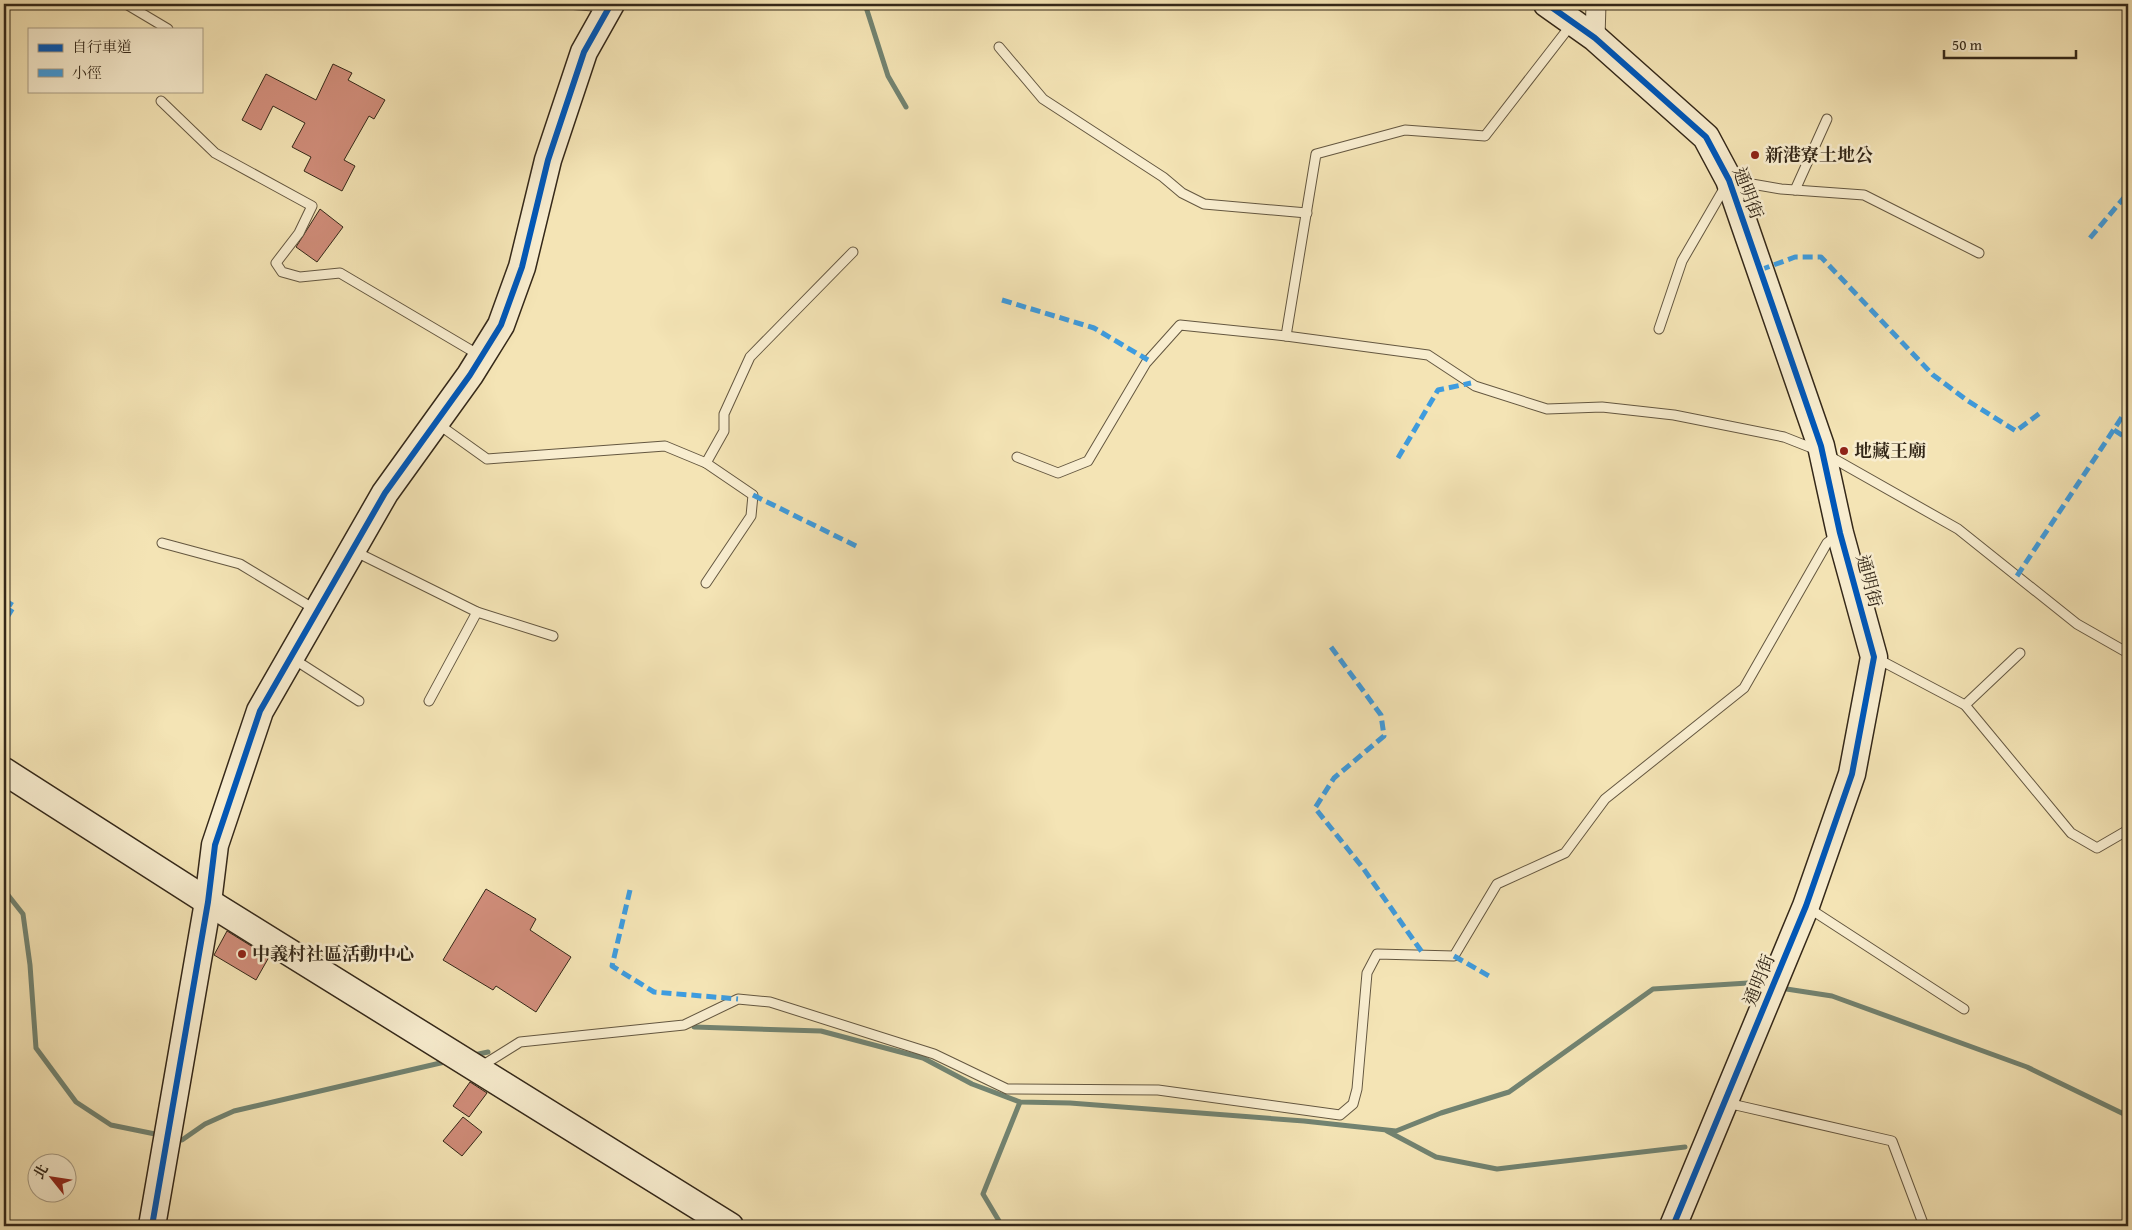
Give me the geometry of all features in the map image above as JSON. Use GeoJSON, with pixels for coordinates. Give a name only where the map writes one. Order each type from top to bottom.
{"type":"FeatureCollection","features":[{"type":"Feature","properties":{"kind":"street","name":"通明街"},"geometry":{"type":"LineString","coordinates":[[1547,4],[1595,38],[1706,137],[1729,180],[1822,453],[1840,533],[1874,657],[1852,774],[1806,906],[1672,1226]]}},
{"type":"Feature","properties":{"kind":"street"},"geometry":{"type":"LineString","coordinates":[[1595,38],[1596,4]]}},
{"type":"Feature","properties":{"kind":"street"},"geometry":{"type":"LineString","coordinates":[[152,1226],[208,902],[215,845],[260,711],[385,493],[482,356],[501,324],[522,267],[548,160],[584,52],[610,5]]}},
{"type":"Feature","properties":{"kind":"street"},"geometry":{"type":"LineString","coordinates":[[4,771],[476,1070],[730,1226]]}},
{"type":"Feature","properties":{"kind":"lane"},"geometry":{"type":"LineString","coordinates":[[126,4],[166,28]]}},
{"type":"Feature","properties":{"kind":"lane"},"geometry":{"type":"LineString","coordinates":[[567,4],[610,5]]}},
{"type":"Feature","properties":{"kind":"lane"},"geometry":{"type":"LineString","coordinates":[[1286,336],[1316,154],[1405,130],[1485,136],[1573,22]]}},
{"type":"Feature","properties":{"kind":"lane"},"geometry":{"type":"LineString","coordinates":[[998,47],[1043,99],[1163,178],[1182,193],[1204,204],[1307,213]]}},
{"type":"Feature","properties":{"kind":"lane"},"geometry":{"type":"LineString","coordinates":[[161,101],[215,153],[312,206],[299,233],[276,263],[282,272],[300,277],[340,273],[482,356]]}},
{"type":"Feature","properties":{"kind":"lane"},"geometry":{"type":"LineString","coordinates":[[1796,190],[1827,119]]}},
{"type":"Feature","properties":{"kind":"lane"},"geometry":{"type":"LineString","coordinates":[[1659,329],[1682,262],[1729,180],[1796,190],[1864,195],[1979,254]]}},
{"type":"Feature","properties":{"kind":"lane"},"geometry":{"type":"LineString","coordinates":[[706,463],[724,431],[724,414],[750,357],[853,252]]}},
{"type":"Feature","properties":{"kind":"lane"},"geometry":{"type":"LineString","coordinates":[[1017,457],[1058,473],[1088,460],[1146,363],[1180,324],[1428,355],[1475,386],[1548,410],[1602,407],[1674,415],[1784,437],[1822,453],[1958,529],[2077,624],[2128,653]]}},
{"type":"Feature","properties":{"kind":"lane"},"geometry":{"type":"LineString","coordinates":[[435,423],[488,458],[665,446],[706,463],[754,495],[751,516],[706,583]]}},
{"type":"Feature","properties":{"kind":"lane"},"geometry":{"type":"LineString","coordinates":[[476,1070],[520,1042],[684,1025],[738,998],[770,1002],[934,1054],[1007,1089],[1158,1090],[1340,1115],[1353,1104],[1357,1089],[1367,973],[1377,954],[1454,956],[1497,884],[1565,854],[1605,799],[1744,688],[1827,543],[1840,533]]}},
{"type":"Feature","properties":{"kind":"lane"},"geometry":{"type":"LineString","coordinates":[[162,543],[240,564],[318,612]]}},
{"type":"Feature","properties":{"kind":"lane"},"geometry":{"type":"LineString","coordinates":[[353,551],[477,612],[554,636]]}},
{"type":"Feature","properties":{"kind":"lane"},"geometry":{"type":"LineString","coordinates":[[429,701],[477,612]]}},
{"type":"Feature","properties":{"kind":"lane"},"geometry":{"type":"LineString","coordinates":[[1965,705],[2020,653]]}},
{"type":"Feature","properties":{"kind":"lane"},"geometry":{"type":"LineString","coordinates":[[1874,657],[1965,705],[2071,833],[2097,848],[2128,830]]}},
{"type":"Feature","properties":{"kind":"lane"},"geometry":{"type":"LineString","coordinates":[[292,658],[359,701]]}},
{"type":"Feature","properties":{"kind":"lane"},"geometry":{"type":"LineString","coordinates":[[1806,906],[1964,1009]]}},
{"type":"Feature","properties":{"kind":"lane"},"geometry":{"type":"LineString","coordinates":[[1725,1102],[1892,1141],[1924,1226]]}},
{"type":"Feature","properties":{"kind":"building"},"geometry":{"type":"Polygon","coordinates":[[[333,64],[352,73],[348,80],[385,100],[374,119],[369,116],[344,160],[355,166],[342,191],[304,171],[311,157],[292,147],[305,123],[273,106],[261,130],[242,120],[266,74],[316,100],[333,64]]]}},
{"type":"Feature","properties":{"kind":"building"},"geometry":{"type":"Polygon","coordinates":[[[320,209],[343,227],[317,262],[296,247],[320,209]]]}},
{"type":"Feature","properties":{"kind":"building"},"geometry":{"type":"Polygon","coordinates":[[[486,889],[536,919],[530,930],[571,957],[536,1012],[496,986],[493,990],[443,960],[486,889]]]}},
{"type":"Feature","properties":{"kind":"building","name":"中義村社區活動中心"},"geometry":{"type":"Polygon","coordinates":[[[227,931],[269,957],[256,980],[214,955],[227,931]]]}},
{"type":"Feature","properties":{"kind":"building"},"geometry":{"type":"Polygon","coordinates":[[[470,1082],[487,1093],[469,1117],[453,1106],[470,1082]]]}},
{"type":"Feature","properties":{"kind":"building"},"geometry":{"type":"Polygon","coordinates":[[[463,1117],[482,1132],[462,1156],[443,1141],[463,1117]]]}},
{"type":"Feature","properties":{"kind":"waterway"},"geometry":{"type":"LineString","coordinates":[[865,4],[888,76],[906,107]]}},
{"type":"Feature","properties":{"kind":"waterway"},"geometry":{"type":"LineString","coordinates":[[4,890],[23,914],[30,965],[36,1048],[76,1102],[111,1125],[160,1135]]}},
{"type":"Feature","properties":{"kind":"waterway"},"geometry":{"type":"LineString","coordinates":[[694,1027],[821,1031],[923,1058],[972,1084],[1020,1102],[1070,1103],[1304,1121],[1396,1131],[1441,1113],[1509,1092],[1653,989],[1748,983],[1765,986]]}},
{"type":"Feature","properties":{"kind":"waterway"},"geometry":{"type":"LineString","coordinates":[[1780,988],[1832,996],[2027,1067],[2128,1116]]}},
{"type":"Feature","properties":{"kind":"waterway"},"geometry":{"type":"LineString","coordinates":[[474,1055],[488,1052]]}},
{"type":"Feature","properties":{"kind":"waterway"},"geometry":{"type":"LineString","coordinates":[[175,1138],[182,1140],[205,1124],[234,1111],[449,1061]]}},
{"type":"Feature","properties":{"kind":"waterway"},"geometry":{"type":"LineString","coordinates":[[1002,1226],[983,1194],[1020,1102]]}},
{"type":"Feature","properties":{"kind":"waterway"},"geometry":{"type":"LineString","coordinates":[[1387,1131],[1436,1157],[1497,1169],[1685,1147]]}},
{"type":"Feature","properties":{"kind":"marked path"},"geometry":{"type":"LineString","coordinates":[[2090,238],[2128,193]]}},
{"type":"Feature","properties":{"kind":"marked path"},"geometry":{"type":"LineString","coordinates":[[1760,270],[1795,257],[1821,257],[1933,375],[1968,401],[2016,431],[2040,413]]}},
{"type":"Feature","properties":{"kind":"marked path"},"geometry":{"type":"LineString","coordinates":[[1002,300],[1094,328],[1148,360]]}},
{"type":"Feature","properties":{"kind":"marked path"},"geometry":{"type":"LineString","coordinates":[[1398,458],[1438,390],[1471,383]]}},
{"type":"Feature","properties":{"kind":"marked path"},"geometry":{"type":"LineString","coordinates":[[2017,576],[2128,408]]}},
{"type":"Feature","properties":{"kind":"marked path"},"geometry":{"type":"LineString","coordinates":[[2114,430],[2128,439]]}},
{"type":"Feature","properties":{"kind":"marked path"},"geometry":{"type":"LineString","coordinates":[[753,495],[858,547]]}},
{"type":"Feature","properties":{"kind":"marked path"},"geometry":{"type":"LineString","coordinates":[[4,600],[14,606],[4,622]]}},
{"type":"Feature","properties":{"kind":"marked path"},"geometry":{"type":"LineString","coordinates":[[1331,647],[1381,715],[1384,736],[1334,778],[1315,808],[1363,868],[1424,955]]}},
{"type":"Feature","properties":{"kind":"marked path"},"geometry":{"type":"LineString","coordinates":[[630,890],[612,966],[654,992],[738,999]]}},
{"type":"Feature","properties":{"kind":"marked path"},"geometry":{"type":"LineString","coordinates":[[1454,956],[1489,976]]}},
{"type":"Feature","properties":{"kind":"cycle path"},"geometry":{"type":"LineString","coordinates":[[152,1226],[208,902],[215,845],[260,711],[385,493],[470,375],[501,325],[522,267],[548,160],[584,52],[611,4]]}},
{"type":"Feature","properties":{"kind":"cycle path"},"geometry":{"type":"LineString","coordinates":[[1547,4],[1595,38],[1706,137],[1729,180],[1821,446],[1840,533],[1874,657],[1852,774],[1806,906],[1673,1226]]}},
{"type":"Feature","properties":{"kind":"place","name":"新港寮土地公"},"geometry":{"type":"Point","coordinates":[1755,155]}},
{"type":"Feature","properties":{"kind":"place","name":"地藏王廟"},"geometry":{"type":"Point","coordinates":[1844,451]}},
{"type":"Feature","properties":{"kind":"place","name":"中義村社區活動中心"},"geometry":{"type":"Point","coordinates":[242,954]}}]}
